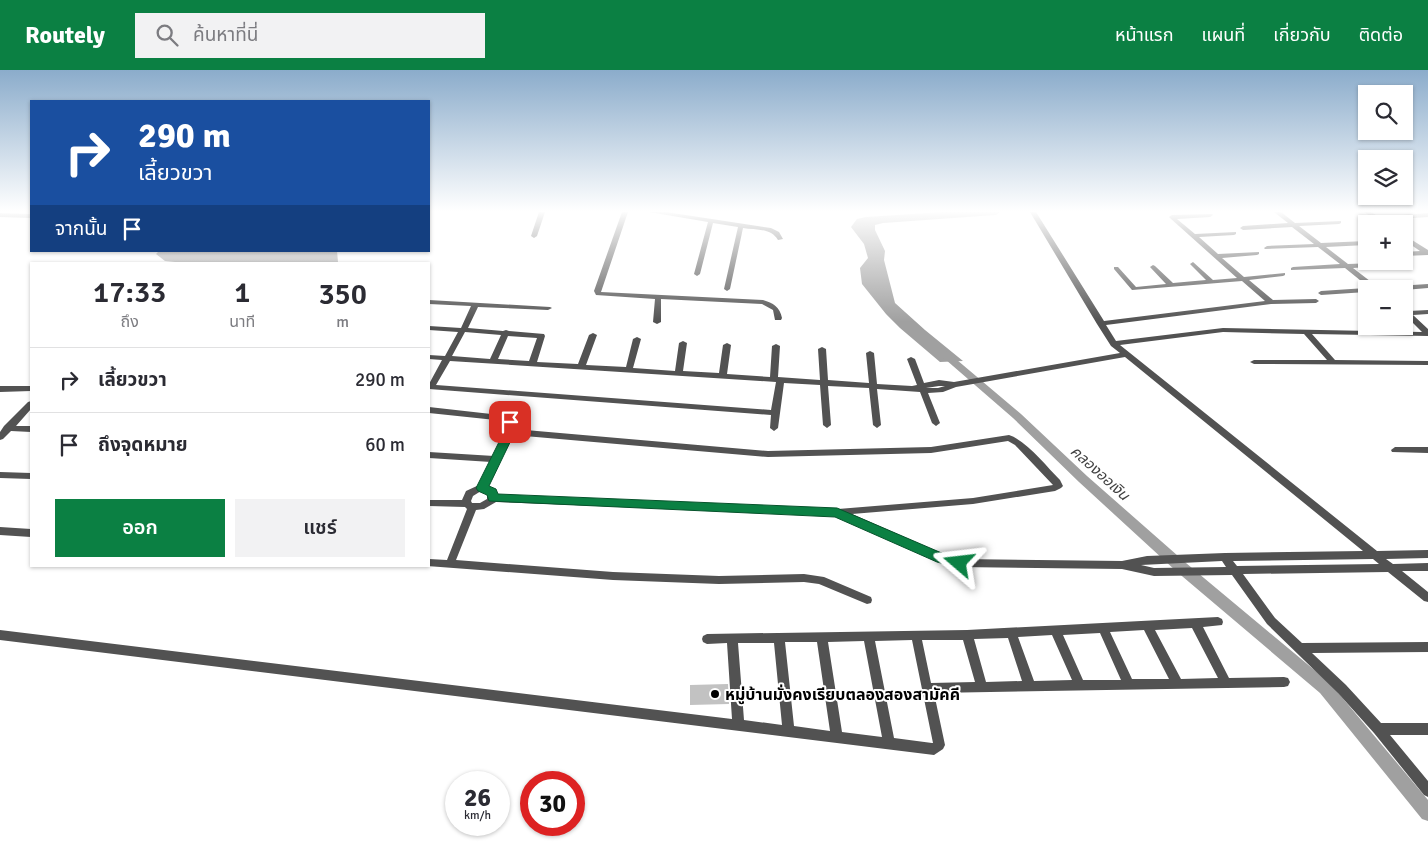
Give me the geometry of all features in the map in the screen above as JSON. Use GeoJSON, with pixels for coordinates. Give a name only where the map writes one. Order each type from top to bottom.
{"type":"FeatureCollection","features":[{"type":"Feature","properties":{"kind":"street"},"geometry":{"type":"LineString","coordinates":[[613,248],[597,291],[598,294],[763,302],[774,306],[778,312],[778,318]]}},
{"type":"Feature","properties":{"kind":"street"},"geometry":{"type":"LineString","coordinates":[[697,274],[704,248]]}},
{"type":"Feature","properties":{"kind":"street"},"geometry":{"type":"LineString","coordinates":[[727,289],[736,248]]}},
{"type":"Feature","properties":{"kind":"street"},"geometry":{"type":"LineString","coordinates":[[1055,248],[1114,344],[1428,598]]}},
{"type":"Feature","properties":{"kind":"street"},"geometry":{"type":"LineString","coordinates":[[1208,248],[1271,302]]}},
{"type":"Feature","properties":{"kind":"street"},"geometry":{"type":"LineString","coordinates":[[1324,248],[1365,280]]}},
{"type":"Feature","properties":{"kind":"street"},"geometry":{"type":"LineString","coordinates":[[1413,253],[1427,252]]}},
{"type":"Feature","properties":{"kind":"street"},"geometry":{"type":"LineString","coordinates":[[1217,256],[1257,253]]}},
{"type":"Feature","properties":{"kind":"street"},"geometry":{"type":"LineString","coordinates":[[1193,264],[1212,282]]}},
{"type":"Feature","properties":{"kind":"street"},"geometry":{"type":"LineString","coordinates":[[1293,269],[1358,265]]}},
{"type":"Feature","properties":{"kind":"street"},"geometry":{"type":"LineString","coordinates":[[1153,267],[1172,286]]}},
{"type":"Feature","properties":{"kind":"street"},"geometry":{"type":"LineString","coordinates":[[1116,268],[1134,290],[1283,274]]}},
{"type":"Feature","properties":{"kind":"street"},"geometry":{"type":"LineString","coordinates":[[1413,287],[1428,286]]}},
{"type":"Feature","properties":{"kind":"street"},"geometry":{"type":"LineString","coordinates":[[1321,293],[1358,291]]}},
{"type":"Feature","properties":{"kind":"street"},"geometry":{"type":"LineString","coordinates":[[657,322],[658,298]]}},
{"type":"Feature","properties":{"kind":"street"},"geometry":{"type":"LineString","coordinates":[[1101,324],[1271,302],[1316,301]]}},
{"type":"Feature","properties":{"kind":"street"},"geometry":{"type":"LineString","coordinates":[[430,302],[475,306],[548,308]]}},
{"type":"Feature","properties":{"kind":"street"},"geometry":{"type":"LineString","coordinates":[[475,306],[448,358],[430,387],[775,413]]}},
{"type":"Feature","properties":{"kind":"street"},"geometry":{"type":"LineString","coordinates":[[1413,312],[1428,312]]}},
{"type":"Feature","properties":{"kind":"street"},"geometry":{"type":"LineString","coordinates":[[1413,319],[1428,333]]}},
{"type":"Feature","properties":{"kind":"street"},"geometry":{"type":"LineString","coordinates":[[430,328],[541,336],[532,364]]}},
{"type":"Feature","properties":{"kind":"street"},"geometry":{"type":"LineString","coordinates":[[1114,344],[1223,330],[1428,333]]}},
{"type":"Feature","properties":{"kind":"street"},"geometry":{"type":"LineString","coordinates":[[492,361],[506,332]]}},
{"type":"Feature","properties":{"kind":"street"},"geometry":{"type":"LineString","coordinates":[[1306,332],[1333,362]]}},
{"type":"Feature","properties":{"kind":"street"},"geometry":{"type":"LineString","coordinates":[[581,366],[593,335]]}},
{"type":"Feature","properties":{"kind":"street"},"geometry":{"type":"LineString","coordinates":[[629,370],[637,339]]}},
{"type":"Feature","properties":{"kind":"street"},"geometry":{"type":"LineString","coordinates":[[679,373],[683,342]]}},
{"type":"Feature","properties":{"kind":"street"},"geometry":{"type":"LineString","coordinates":[[723,376],[728,345]]}},
{"type":"Feature","properties":{"kind":"street"},"geometry":{"type":"LineString","coordinates":[[774,428],[777,379],[776,346]]}},
{"type":"Feature","properties":{"kind":"street"},"geometry":{"type":"LineString","coordinates":[[822,349],[827,425]]}},
{"type":"Feature","properties":{"kind":"street"},"geometry":{"type":"LineString","coordinates":[[870,353],[877,425]]}},
{"type":"Feature","properties":{"kind":"street"},"geometry":{"type":"LineString","coordinates":[[430,357],[946,390],[966,383],[1126,354]]}},
{"type":"Feature","properties":{"kind":"street"},"geometry":{"type":"LineString","coordinates":[[911,359],[936,423]]}},
{"type":"Feature","properties":{"kind":"street"},"geometry":{"type":"LineString","coordinates":[[1254,362],[1428,364]]}},
{"type":"Feature","properties":{"kind":"street"},"geometry":{"type":"LineString","coordinates":[[0,389],[30,390]]}},
{"type":"Feature","properties":{"kind":"street"},"geometry":{"type":"LineString","coordinates":[[0,437],[4,428],[30,405]]}},
{"type":"Feature","properties":{"kind":"street"},"geometry":{"type":"LineString","coordinates":[[430,410],[506,417],[510,422],[510,432],[482,488]]}},
{"type":"Feature","properties":{"kind":"street"},"geometry":{"type":"LineString","coordinates":[[4,428],[30,429]]}},
{"type":"Feature","properties":{"kind":"street"},"geometry":{"type":"LineString","coordinates":[[430,503],[485,506],[493,498],[837,512],[973,501],[1058,486],[1057,482],[1018,442],[1009,438],[931,450],[768,454],[510,432]]}},
{"type":"Feature","properties":{"kind":"street"},"geometry":{"type":"LineString","coordinates":[[1395,450],[1428,450]]}},
{"type":"Feature","properties":{"kind":"street"},"geometry":{"type":"LineString","coordinates":[[430,455],[496,460]]}},
{"type":"Feature","properties":{"kind":"street"},"geometry":{"type":"LineString","coordinates":[[0,475],[30,476]]}},
{"type":"Feature","properties":{"kind":"street"},"geometry":{"type":"LineString","coordinates":[[450,564],[470,506],[466,498],[470,492],[482,488],[492,492],[493,498]]}},
{"type":"Feature","properties":{"kind":"street"},"geometry":{"type":"LineString","coordinates":[[837,512],[942,558],[959,563],[1122,565],[1155,560],[1226,557],[1428,554]]}},
{"type":"Feature","properties":{"kind":"street"},"geometry":{"type":"LineString","coordinates":[[0,531],[30,533]]}},
{"type":"Feature","properties":{"kind":"street"},"geometry":{"type":"LineString","coordinates":[[1226,557],[1271,621],[1342,689],[1378,729],[1428,791]]}},
{"type":"Feature","properties":{"kind":"street"},"geometry":{"type":"LineString","coordinates":[[430,563],[613,576],[690,579],[804,578],[820,580],[867,600]]}},
{"type":"Feature","properties":{"kind":"street"},"geometry":{"type":"LineString","coordinates":[[1122,565],[1154,572],[1428,567]]}},
{"type":"Feature","properties":{"kind":"street"},"geometry":{"type":"LineString","coordinates":[[707,639],[966,636],[1218,622]]}},
{"type":"Feature","properties":{"kind":"street"},"geometry":{"type":"LineString","coordinates":[[1194,623],[1226,683]]}},
{"type":"Feature","properties":{"kind":"street"},"geometry":{"type":"LineString","coordinates":[[1147,626],[1178,684]]}},
{"type":"Feature","properties":{"kind":"street"},"geometry":{"type":"LineString","coordinates":[[1102,628],[1129,685]]}},
{"type":"Feature","properties":{"kind":"street"},"geometry":{"type":"LineString","coordinates":[[1056,631],[1080,686]]}},
{"type":"Feature","properties":{"kind":"street"},"geometry":{"type":"LineString","coordinates":[[1012,634],[1030,686]]}},
{"type":"Feature","properties":{"kind":"street"},"geometry":{"type":"LineString","coordinates":[[0,635],[938,748],[939,745],[916,636]]}},
{"type":"Feature","properties":{"kind":"street"},"geometry":{"type":"LineString","coordinates":[[966,636],[982,687]]}},
{"type":"Feature","properties":{"kind":"street"},"geometry":{"type":"LineString","coordinates":[[869,637],[889,743]]}},
{"type":"Feature","properties":{"kind":"street"},"geometry":{"type":"LineString","coordinates":[[778,638],[789,731]]}},
{"type":"Feature","properties":{"kind":"street"},"geometry":{"type":"LineString","coordinates":[[822,638],[837,737]]}},
{"type":"Feature","properties":{"kind":"street"},"geometry":{"type":"LineString","coordinates":[[732,639],[738,724]]}},
{"type":"Feature","properties":{"kind":"street"},"geometry":{"type":"LineString","coordinates":[[1301,648],[1428,647]]}},
{"type":"Feature","properties":{"kind":"street"},"geometry":{"type":"LineString","coordinates":[[927,688],[1284,682]]}},
{"type":"Feature","properties":{"kind":"street"},"geometry":{"type":"LineString","coordinates":[[1378,729],[1428,729]]}},
{"type":"Feature","properties":{"kind":"shaded area"},"geometry":{"type":"Polygon","coordinates":[[[865,248],[884,248],[884,260],[895,303],[963,361],[940,362],[886,314],[862,284],[860,268],[868,258],[865,248]]]}},
{"type":"Feature","properties":{"kind":"shaded area"},"geometry":{"type":"Polygon","coordinates":[[[158,252],[337,252],[338,262],[175,262],[165,261],[156,254],[158,252]]]}},
{"type":"Feature","properties":{"kind":"building"},"geometry":{"type":"Polygon","coordinates":[[[728,684],[729,704],[690,705],[690,685],[728,684]]]}},
{"type":"Feature","properties":{"kind":"waterway","name":"คลองออเงิน"},"geometry":{"type":"LineString","coordinates":[[941,351],[1017,416],[1083,479],[1181,567],[1325,688],[1428,813]]}},
{"type":"Feature","properties":{"kind":"place","name":"หมู่บ้านมั่งคงเรียบตลองสองสามัคคี"},"geometry":{"type":"Point","coordinates":[715,694]}},
{"type":"Feature","properties":{"kind":"route"},"geometry":{"type":"LineString","coordinates":[[510,422],[510,432],[482,488],[490,490],[493,498],[837,512],[942,558],[959,563]]}}]}
